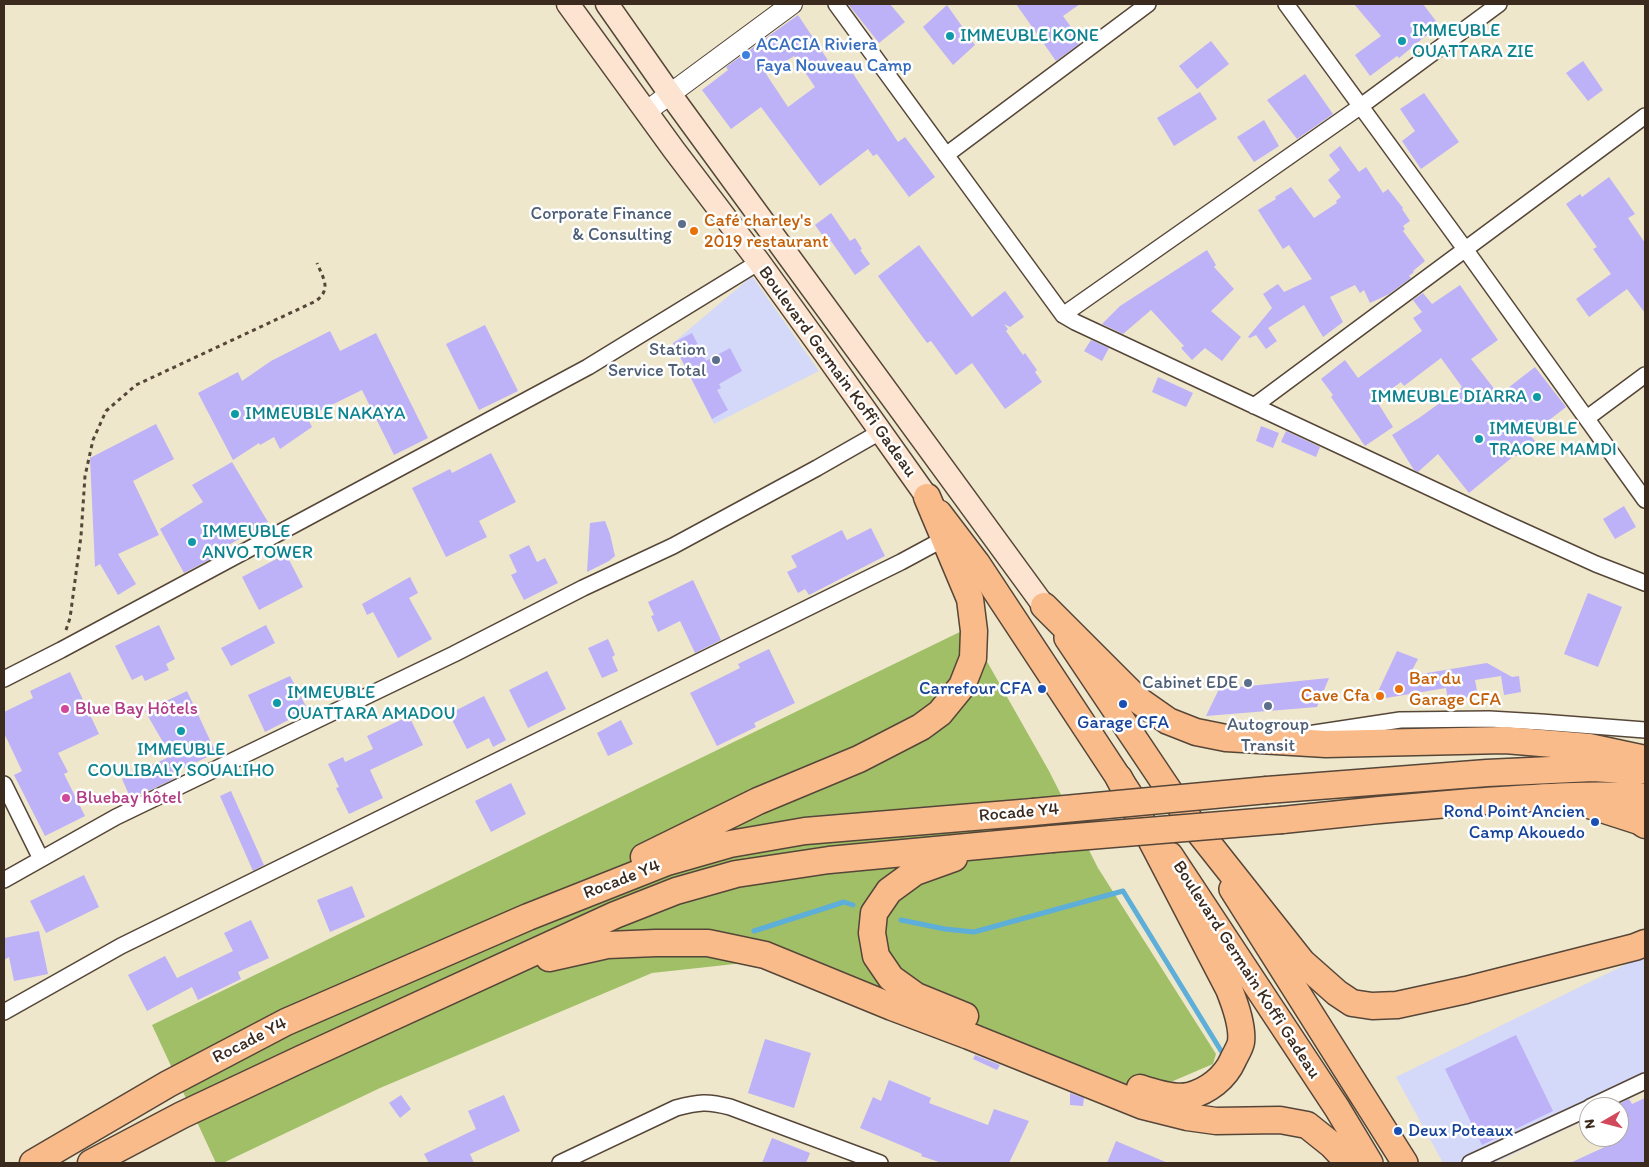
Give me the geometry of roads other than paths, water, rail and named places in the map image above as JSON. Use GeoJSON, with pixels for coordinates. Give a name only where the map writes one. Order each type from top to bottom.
{"type":"FeatureCollection","features":[{"type":"Feature","properties":{"kind":"highway"},"geometry":{"type":"LineString","coordinates":[[528,917],[677,840],[758,801],[859,759],[921,727],[940,713],[962,686],[973,658],[974,632],[970,599],[949,536],[927,497]]}},
{"type":"Feature","properties":{"kind":"highway"},"geometry":{"type":"LineString","coordinates":[[1044,606],[1138,700],[1168,721],[1196,732],[1226,738],[1326,744],[1505,740],[1589,747],[1645,759]]}},
{"type":"Feature","properties":{"kind":"highway","name":"Rocade Y4"},"geometry":{"type":"LineString","coordinates":[[33,1163],[168,1084],[286,1022],[528,917],[667,862],[730,844],[805,831],[1267,790],[1593,768],[1645,771]]}},
{"type":"Feature","properties":{"kind":"highway"},"geometry":{"type":"LineString","coordinates":[[1005,843],[956,857],[915,872],[889,891],[874,913],[872,934],[876,956],[891,978],[916,996],[1156,1094],[1188,1096],[1216,1083],[1229,1067],[1241,1042],[1238,1013],[1229,989],[1119,778]]}},
{"type":"Feature","properties":{"kind":"highway"},"geometry":{"type":"LineString","coordinates":[[1538,797],[1606,794],[1645,797]]}},
{"type":"Feature","properties":{"kind":"highway"},"geometry":{"type":"LineString","coordinates":[[1538,797],[1588,804],[1639,821],[1645,825]]}},
{"type":"Feature","properties":{"kind":"highway","name":"Rocade Y4"},"geometry":{"type":"LineString","coordinates":[[91,1163],[182,1115],[615,915],[676,891],[736,874],[829,860],[1005,843],[1282,820],[1365,810],[1538,797]]}},
{"type":"Feature","properties":{"kind":"highway"},"geometry":{"type":"LineString","coordinates":[[1184,813],[1302,962],[1337,994],[1352,1003],[1372,1006],[1397,1005],[1466,990],[1645,943]]}},
{"type":"Feature","properties":{"kind":"highway"},"geometry":{"type":"LineString","coordinates":[[467,984],[541,959],[608,945],[708,943],[765,955],[1143,1106],[1187,1117],[1216,1120],[1280,1120],[1307,1124],[1332,1144],[1349,1163]]}},
{"type":"Feature","properties":{"kind":"main road","name":"Boulevard Germain Koffi Gadeau"},"geometry":{"type":"LineString","coordinates":[[568,4],[674,150],[759,262],[927,497]]}},
{"type":"Feature","properties":{"kind":"main road","name":"Boulevard Germain Koffi Gadeau"},"geometry":{"type":"LineString","coordinates":[[606,4],[1044,606],[1184,813],[1406,1163]]}},
{"type":"Feature","properties":{"kind":"main road","name":"Boulevard Germain Koffi Gadeau"},"geometry":{"type":"LineString","coordinates":[[949,536],[978,563],[1336,1108],[1370,1163]]}},
{"type":"Feature","properties":{"kind":"street"},"geometry":{"type":"LineString","coordinates":[[647,111],[792,4]]}},
{"type":"Feature","properties":{"kind":"street"},"geometry":{"type":"LineString","coordinates":[[836,4],[1063,315],[1501,521],[1596,564],[1645,583]]}},
{"type":"Feature","properties":{"kind":"street"},"geometry":{"type":"LineString","coordinates":[[946,155],[1148,4]]}},
{"type":"Feature","properties":{"kind":"street"},"geometry":{"type":"LineString","coordinates":[[1286,4],[1466,249],[1645,500]]}},
{"type":"Feature","properties":{"kind":"street"},"geometry":{"type":"LineString","coordinates":[[1063,315],[1361,106],[1499,4]]}},
{"type":"Feature","properties":{"kind":"street"},"geometry":{"type":"LineString","coordinates":[[1254,406],[1645,116]]}},
{"type":"Feature","properties":{"kind":"street"},"geometry":{"type":"LineString","coordinates":[[4,679],[588,367],[759,262]]}},
{"type":"Feature","properties":{"kind":"street"},"geometry":{"type":"LineString","coordinates":[[1587,418],[1645,375]]}},
{"type":"Feature","properties":{"kind":"street"},"geometry":{"type":"LineString","coordinates":[[4,880],[116,817],[454,654],[566,596],[673,546],[880,432]]}},
{"type":"Feature","properties":{"kind":"street"},"geometry":{"type":"LineString","coordinates":[[4,1012],[121,946],[883,571],[949,536]]}},
{"type":"Feature","properties":{"kind":"street"},"geometry":{"type":"LineString","coordinates":[[1265,740],[1400,720],[1489,719],[1645,730]]}},
{"type":"Feature","properties":{"kind":"street"},"geometry":{"type":"LineString","coordinates":[[4,784],[40,859]]}},
{"type":"Feature","properties":{"kind":"street"},"geometry":{"type":"LineString","coordinates":[[1611,1097],[1645,1081]]}},
{"type":"Feature","properties":{"kind":"street"},"geometry":{"type":"LineString","coordinates":[[560,1163],[676,1108],[694,1103],[710,1102],[730,1107],[880,1163]]}},
{"type":"Feature","properties":{"kind":"street"},"geometry":{"type":"LineString","coordinates":[[1470,1163],[1579,1112]]}},
{"type":"Feature","properties":{"kind":"waterway"},"geometry":{"type":"LineString","coordinates":[[901,920],[945,929],[974,932],[1123,891],[1223,1054]]}},
{"type":"Feature","properties":{"kind":"waterway"},"geometry":{"type":"LineString","coordinates":[[754,931],[844,902],[853,905]]}},
{"type":"Feature","properties":{"kind":"place","name":"IMMEUBLE KONE"},"geometry":{"type":"Point","coordinates":[950,36]}},
{"type":"Feature","properties":{"kind":"place","name":"IMMEUBLE OUATTARA ZIE"},"geometry":{"type":"Point","coordinates":[1402,41]}},
{"type":"Feature","properties":{"kind":"place","name":"ACACIA Riviera Faya Nouveau Camp"},"geometry":{"type":"Point","coordinates":[746,55]}},
{"type":"Feature","properties":{"kind":"place","name":"Corporate Finance & Consulting"},"geometry":{"type":"Point","coordinates":[682,224]}},
{"type":"Feature","properties":{"kind":"place","name":"Café charley's 2019 restaurant"},"geometry":{"type":"Point","coordinates":[694,231]}},
{"type":"Feature","properties":{"kind":"place","name":"Station Service Total"},"geometry":{"type":"Point","coordinates":[716,360]}},
{"type":"Feature","properties":{"kind":"place","name":"IMMEUBLE DIARRA"},"geometry":{"type":"Point","coordinates":[1537,397]}},
{"type":"Feature","properties":{"kind":"place","name":"IMMEUBLE NAKAYA"},"geometry":{"type":"Point","coordinates":[235,414]}},
{"type":"Feature","properties":{"kind":"place","name":"IMMEUBLE TRAORE MAMDI"},"geometry":{"type":"Point","coordinates":[1479,439]}},
{"type":"Feature","properties":{"kind":"place","name":"IMMEUBLE ANVO TOWER"},"geometry":{"type":"Point","coordinates":[192,542]}},
{"type":"Feature","properties":{"kind":"place","name":"Cabinet EDE"},"geometry":{"type":"Point","coordinates":[1248,683]}},
{"type":"Feature","properties":{"kind":"place","name":"Carrefour CFA"},"geometry":{"type":"Point","coordinates":[1042,689]}},
{"type":"Feature","properties":{"kind":"place","name":"Bar du Garage CFA"},"geometry":{"type":"Point","coordinates":[1399,689]}},
{"type":"Feature","properties":{"kind":"place","name":"Cave Cfa"},"geometry":{"type":"Point","coordinates":[1380,696]}},
{"type":"Feature","properties":{"kind":"place","name":"IMMEUBLE OUATTARA AMADOU"},"geometry":{"type":"Point","coordinates":[277,703]}},
{"type":"Feature","properties":{"kind":"place","name":"Garage CFA"},"geometry":{"type":"Point","coordinates":[1123,704]}},
{"type":"Feature","properties":{"kind":"place","name":"Autogroup Transit"},"geometry":{"type":"Point","coordinates":[1268,706]}},
{"type":"Feature","properties":{"kind":"place","name":"Blue Bay Hôtels"},"geometry":{"type":"Point","coordinates":[65,709]}},
{"type":"Feature","properties":{"kind":"place","name":"IMMEUBLE COULIBALY SOUALIHO"},"geometry":{"type":"Point","coordinates":[181,731]}},
{"type":"Feature","properties":{"kind":"place","name":"Bluebay hôtel"},"geometry":{"type":"Point","coordinates":[66,798]}},
{"type":"Feature","properties":{"kind":"place","name":"Rond Point Ancien Camp Akouedo"},"geometry":{"type":"Point","coordinates":[1595,822]}},
{"type":"Feature","properties":{"kind":"place","name":"Deux Poteaux"},"geometry":{"type":"Point","coordinates":[1398,1131]}}]}
